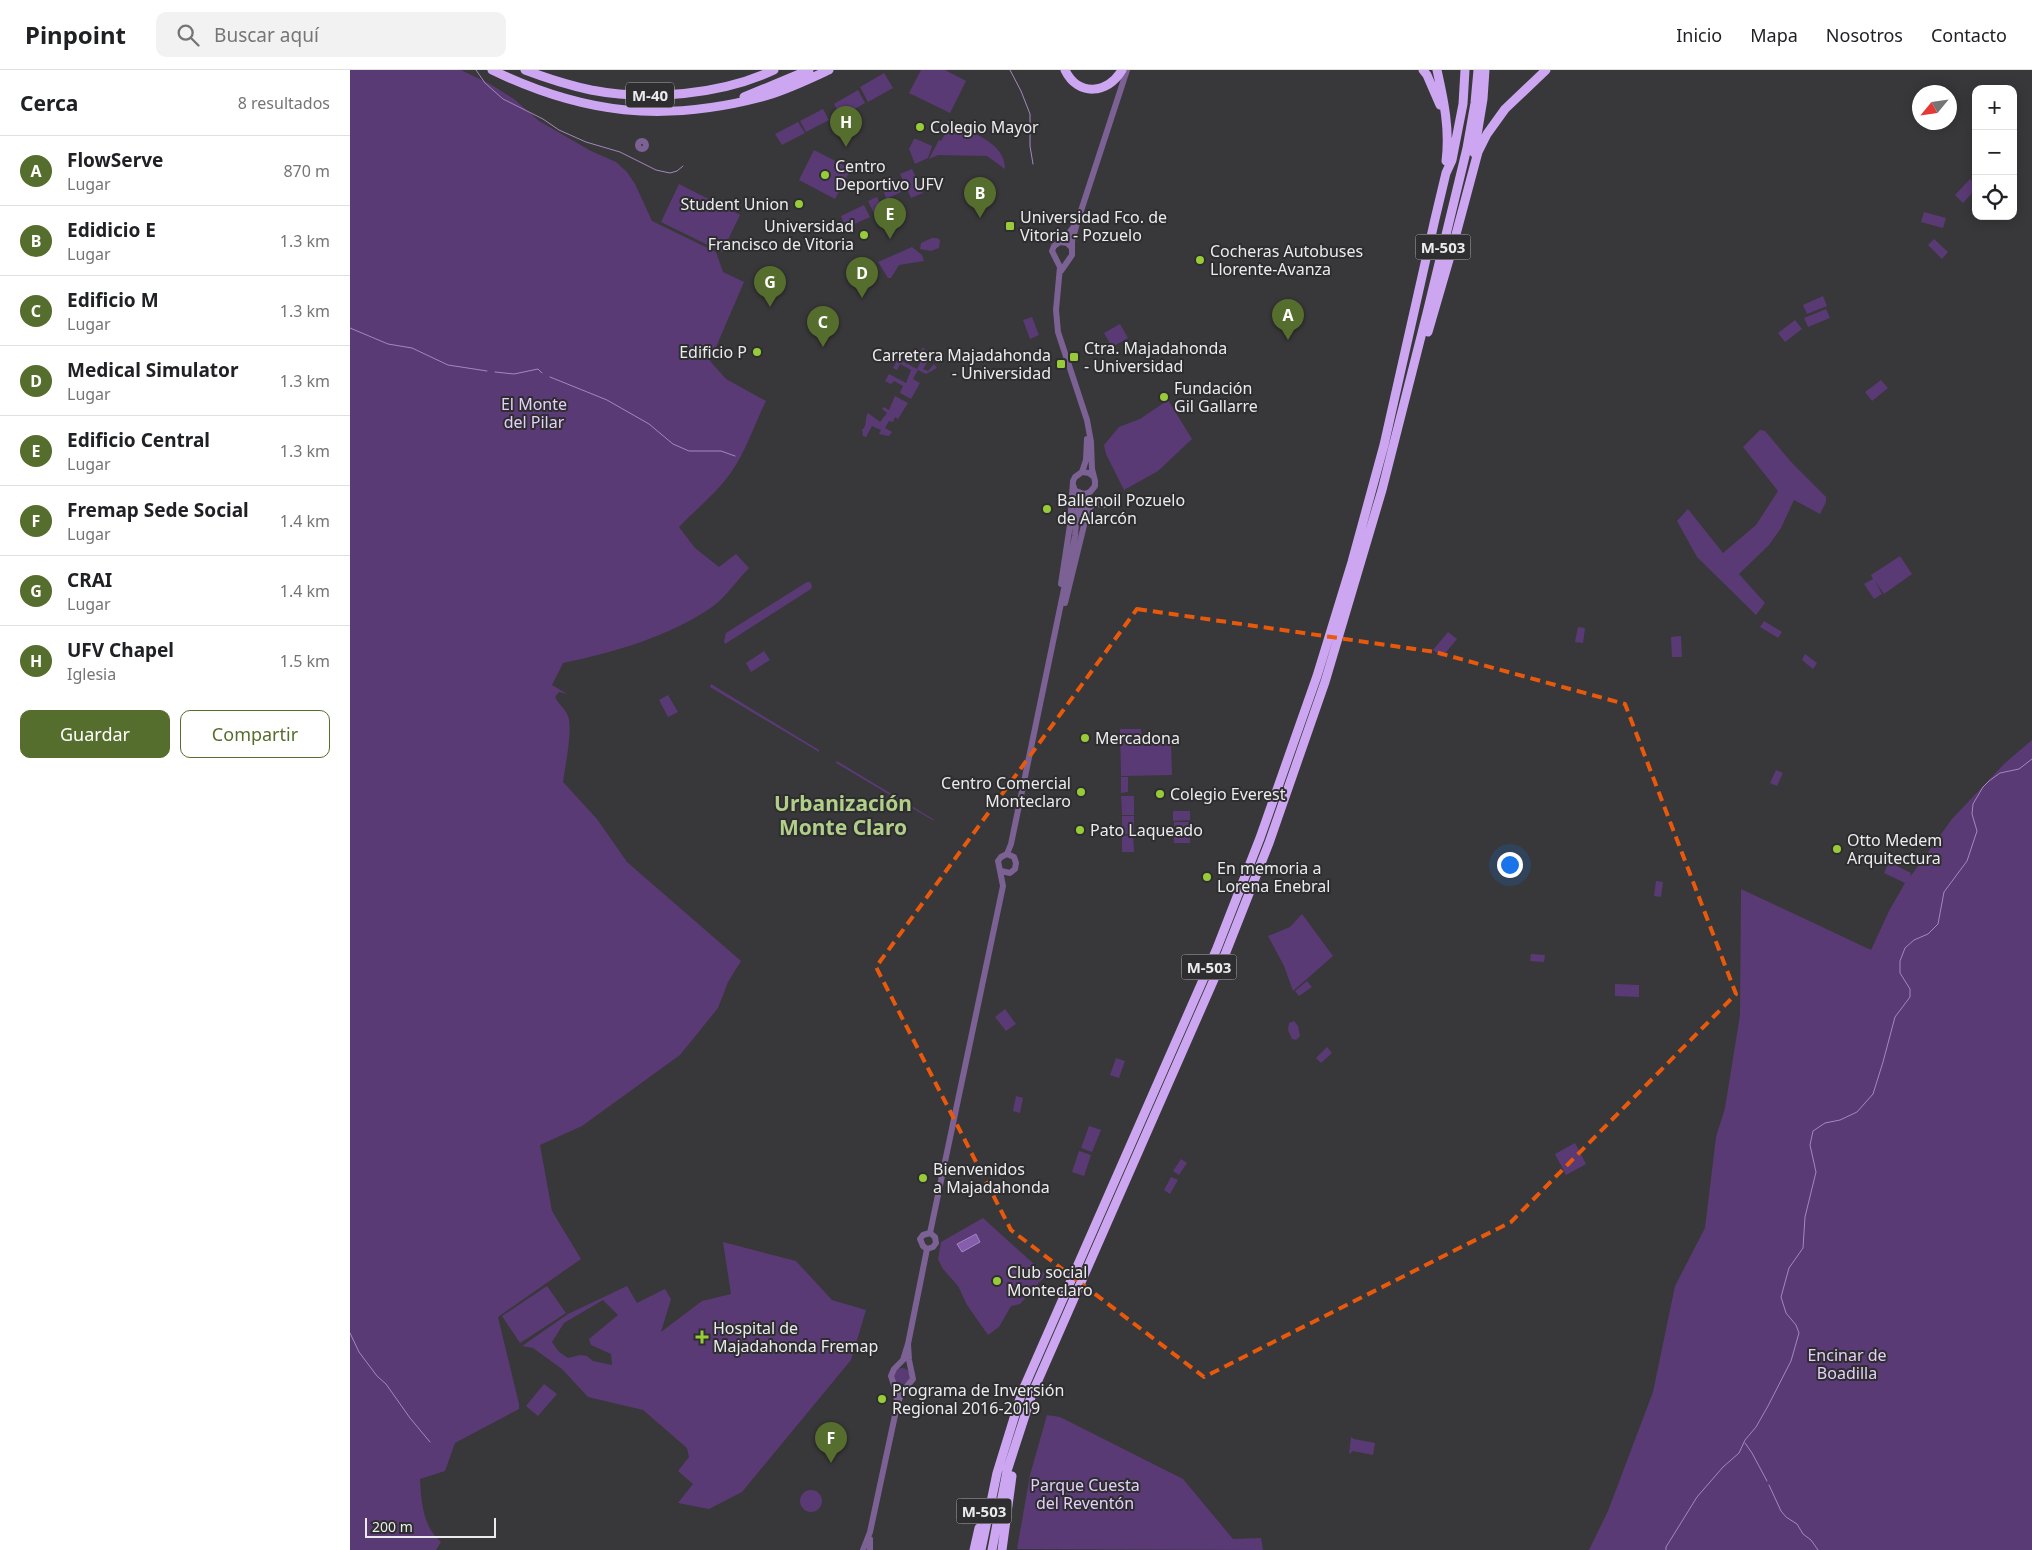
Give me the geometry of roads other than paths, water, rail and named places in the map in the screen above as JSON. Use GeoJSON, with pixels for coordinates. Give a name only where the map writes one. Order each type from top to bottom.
{"type":"FeatureCollection","features":[{"type":"Feature","properties":{"kind":"highway","name":"M-40"},"geometry":{"type":"LineString","coordinates":[[492,70],[534,88],[588,105],[622,111],[660,113],[718,106],[809,70]]}},
{"type":"Feature","properties":{"kind":"highway","name":"M-40"},"geometry":{"type":"LineString","coordinates":[[525,70],[556,81],[591,90],[623,94],[660,95],[695,92],[730,85],[774,70]]}},
{"type":"Feature","properties":{"kind":"highway"},"geometry":{"type":"LineString","coordinates":[[718,106],[763,97],[829,70]]}},
{"type":"Feature","properties":{"kind":"highway"},"geometry":{"type":"LineString","coordinates":[[1065,70],[1072,81],[1082,88],[1093,90],[1110,85],[1122,70]]}},
{"type":"Feature","properties":{"kind":"highway"},"geometry":{"type":"LineString","coordinates":[[1423,70],[1437,95],[1448,131]]}},
{"type":"Feature","properties":{"kind":"highway","name":"M-503"},"geometry":{"type":"LineString","coordinates":[[974,1550],[984,1508],[997,1473],[1012,1421],[1034,1364],[1190,1012],[1238,896],[1288,760],[1334,622],[1382,454],[1446,173],[1448,131],[1445,103],[1437,70]]}},
{"type":"Feature","properties":{"kind":"highway","name":"M-503"},"geometry":{"type":"LineString","coordinates":[[1446,173],[1452,160],[1459,125],[1465,70]]}},
{"type":"Feature","properties":{"kind":"highway","name":"M-503"},"geometry":{"type":"LineString","coordinates":[[992,1550],[1007,1471],[1025,1415],[1063,1321],[1198,1018],[1262,859],[1305,742],[1343,625],[1400,423],[1467,148],[1475,103],[1478,70]]}},
{"type":"Feature","properties":{"kind":"highway"},"geometry":{"type":"LineString","coordinates":[[1465,197],[1480,125],[1485,70]]}},
{"type":"Feature","properties":{"kind":"highway"},"geometry":{"type":"LineString","coordinates":[[1400,423],[1406,410],[1420,356],[1438,301],[1478,152],[1487,134],[1505,109],[1546,70]]}},
{"type":"Feature","properties":{"kind":"highway"},"geometry":{"type":"LineString","coordinates":[[1002,1550],[1012,1473],[1025,1415]]}},
{"type":"Feature","properties":{"kind":"highway","name":"M-503"},"geometry":{"type":"LineString","coordinates":[[981,1550],[997,1473]]}},
{"type":"Feature","properties":{"kind":"street"},"geometry":{"type":"LineString","coordinates":[[1060,274],[1072,254],[1078,220],[1127,70]]}},
{"type":"Feature","properties":{"kind":"street"},"geometry":{"type":"LineString","coordinates":[[1002,888],[1016,866],[1010,856],[1011,844],[1075,536],[1087,494],[1092,491],[1096,481],[1093,476],[1090,433],[1058,332],[1056,310],[1060,267],[1058,261],[1053,257],[1052,251],[1058,243],[1062,242],[1078,220]]}},
{"type":"Feature","properties":{"kind":"street"},"geometry":{"type":"LineString","coordinates":[[1062,242],[1067,243],[1072,248]]}},
{"type":"Feature","properties":{"kind":"street"},"geometry":{"type":"LineString","coordinates":[[1058,261],[1068,261]]}},
{"type":"Feature","properties":{"kind":"street"},"geometry":{"type":"LineString","coordinates":[[1054,640],[1075,477],[1082,472],[1086,460],[1087,444],[1080,399]]}},
{"type":"Feature","properties":{"kind":"street"},"geometry":{"type":"LineString","coordinates":[[1082,472],[1093,476]]}},
{"type":"Feature","properties":{"kind":"street"},"geometry":{"type":"LineString","coordinates":[[1075,488],[1087,494]]}},
{"type":"Feature","properties":{"kind":"street"},"geometry":{"type":"LineString","coordinates":[[1075,488],[1078,500],[1075,536]]}},
{"type":"Feature","properties":{"kind":"street"},"geometry":{"type":"LineString","coordinates":[[1054,640],[1070,587],[1088,509],[1094,504],[1105,505]]}},
{"type":"Feature","properties":{"kind":"street"},"geometry":{"type":"LineString","coordinates":[[930,1233],[1002,888],[1001,871],[998,861],[1003,855],[1010,856]]}},
{"type":"Feature","properties":{"kind":"street"},"geometry":{"type":"LineString","coordinates":[[1001,871],[1010,873]]}},
{"type":"Feature","properties":{"kind":"street"},"geometry":{"type":"LineString","coordinates":[[930,1233],[935,1236],[936,1243],[932,1247],[927,1248],[923,1246],[920,1239],[923,1235],[930,1233]]}},
{"type":"Feature","properties":{"kind":"street"},"geometry":{"type":"LineString","coordinates":[[897,1406],[892,1372],[903,1360],[908,1344],[927,1248]]}},
{"type":"Feature","properties":{"kind":"street"},"geometry":{"type":"LineString","coordinates":[[864,1550],[870,1532],[897,1406],[902,1392],[913,1380],[908,1344]]}},
{"type":"Feature","properties":{"kind":"street"},"geometry":{"type":"LineString","coordinates":[[897,1366],[906,1365],[912,1371]]}},
{"type":"Feature","properties":{"kind":"street"},"geometry":{"type":"LineString","coordinates":[[893,1383],[900,1387],[907,1387]]}},
{"type":"Feature","properties":{"kind":"street"},"geometry":{"type":"LineString","coordinates":[[870,1532],[870,1550]]}},
{"type":"Feature","properties":{"kind":"waterway"},"geometry":{"type":"LineString","coordinates":[[476,70],[485,83],[503,99],[543,119],[559,130],[586,142],[620,152],[656,170],[670,173],[677,171],[683,166]]}},
{"type":"Feature","properties":{"kind":"waterway"},"geometry":{"type":"LineString","coordinates":[[1010,70],[1030,114],[1030,146],[1033,164]]}},
{"type":"Feature","properties":{"kind":"waterway"},"geometry":{"type":"LineString","coordinates":[[350,328],[388,344],[412,348],[448,365],[487,371]]}},
{"type":"Feature","properties":{"kind":"waterway"},"geometry":{"type":"LineString","coordinates":[[495,372],[514,374],[538,369],[542,373]]}},
{"type":"Feature","properties":{"kind":"waterway"},"geometry":{"type":"LineString","coordinates":[[550,377],[607,400],[649,424],[673,444],[689,451],[721,451],[735,456]]}},
{"type":"Feature","properties":{"kind":"waterway"},"geometry":{"type":"LineString","coordinates":[[1666,1550],[1666,1547],[1697,1497],[1723,1467],[1739,1453],[1745,1440],[1756,1427],[1768,1406],[1791,1361],[1799,1333],[1796,1325],[1786,1313],[1781,1297],[1789,1268],[1803,1248],[1805,1217],[1816,1172],[1810,1145],[1813,1131],[1825,1123],[1840,1120],[1857,1112],[1873,1094],[1895,1017],[1910,997],[1910,989],[1900,973],[1900,961],[1905,948],[1914,940],[1928,934],[1938,924],[1944,892],[1967,861],[1977,831],[1972,814],[1973,804],[1989,781],[2000,773],[2019,769],[2032,759]]}},
{"type":"Feature","properties":{"kind":"waterway"},"geometry":{"type":"LineString","coordinates":[[350,1333],[359,1352],[430,1442]]}},
{"type":"Feature","properties":{"kind":"waterway"},"geometry":{"type":"LineString","coordinates":[[1745,1443],[1767,1481]]}},
{"type":"Feature","properties":{"kind":"waterway"},"geometry":{"type":"LineString","coordinates":[[1769,1485],[1781,1511],[1786,1517],[1797,1524],[1803,1534],[1811,1540],[1818,1550]]}},
{"type":"Feature","properties":{"kind":"place","name":"Colegio Mayor"},"geometry":{"type":"Point","coordinates":[920,127]}},
{"type":"Feature","properties":{"kind":"place","name":"UFV Chapel"},"geometry":{"type":"Point","coordinates":[846,147]}},
{"type":"Feature","properties":{"kind":"place","name":"Centro Deportivo UFV"},"geometry":{"type":"Point","coordinates":[825,175]}},
{"type":"Feature","properties":{"kind":"place","name":"Student Union"},"geometry":{"type":"Point","coordinates":[799,204]}},
{"type":"Feature","properties":{"kind":"place","name":"Edidicio E"},"geometry":{"type":"Point","coordinates":[980,218]}},
{"type":"Feature","properties":{"kind":"place","name":"Universidad Fco. de Vitoria - Pozuelo"},"geometry":{"type":"Point","coordinates":[1010,226]}},
{"type":"Feature","properties":{"kind":"place","name":"Universidad Francisco de Vitoria"},"geometry":{"type":"Point","coordinates":[864,235]}},
{"type":"Feature","properties":{"kind":"place","name":"Edificio Central"},"geometry":{"type":"Point","coordinates":[890,239]}},
{"type":"Feature","properties":{"kind":"place","name":"Cocheras Autobuses Llorente-Avanza"},"geometry":{"type":"Point","coordinates":[1200,260]}},
{"type":"Feature","properties":{"kind":"place","name":"Medical Simulator"},"geometry":{"type":"Point","coordinates":[862,298]}},
{"type":"Feature","properties":{"kind":"place","name":"CRAI"},"geometry":{"type":"Point","coordinates":[770,307]}},
{"type":"Feature","properties":{"kind":"place","name":"FlowServe"},"geometry":{"type":"Point","coordinates":[1288,340]}},
{"type":"Feature","properties":{"kind":"place","name":"Edificio M"},"geometry":{"type":"Point","coordinates":[823,347]}},
{"type":"Feature","properties":{"kind":"place","name":"Edificio P"},"geometry":{"type":"Point","coordinates":[757,352]}},
{"type":"Feature","properties":{"kind":"place","name":"Ctra. Majadahonda - Universidad"},"geometry":{"type":"Point","coordinates":[1074,357]}},
{"type":"Feature","properties":{"kind":"place","name":"Carretera Majadahonda - Universidad"},"geometry":{"type":"Point","coordinates":[1061,364]}},
{"type":"Feature","properties":{"kind":"place","name":"Fundación Gil Gallarre"},"geometry":{"type":"Point","coordinates":[1164,397]}},
{"type":"Feature","properties":{"kind":"place","name":"Ballenoil Pozuelo de Alarcón"},"geometry":{"type":"Point","coordinates":[1047,509]}},
{"type":"Feature","properties":{"kind":"place","name":"Mercadona"},"geometry":{"type":"Point","coordinates":[1085,738]}},
{"type":"Feature","properties":{"kind":"place","name":"Centro Comercial Monteclaro"},"geometry":{"type":"Point","coordinates":[1081,792]}},
{"type":"Feature","properties":{"kind":"place","name":"Colegio Everest"},"geometry":{"type":"Point","coordinates":[1160,794]}},
{"type":"Feature","properties":{"kind":"place","name":"Pato Laqueado"},"geometry":{"type":"Point","coordinates":[1080,830]}},
{"type":"Feature","properties":{"kind":"place","name":"Otto Medem Arquitectura"},"geometry":{"type":"Point","coordinates":[1837,849]}},
{"type":"Feature","properties":{"kind":"place","name":"En memoria a Lorena Enebral"},"geometry":{"type":"Point","coordinates":[1207,877]}},
{"type":"Feature","properties":{"kind":"place","name":"Bienvenidos a Majadahonda"},"geometry":{"type":"Point","coordinates":[923,1178]}},
{"type":"Feature","properties":{"kind":"place","name":"Club social Monteclaro"},"geometry":{"type":"Point","coordinates":[997,1281]}},
{"type":"Feature","properties":{"kind":"place","name":"Hospital de Majadahonda Fremap"},"geometry":{"type":"Point","coordinates":[702,1337]}},
{"type":"Feature","properties":{"kind":"place","name":"Programa de Inversión Regional 2016-2019"},"geometry":{"type":"Point","coordinates":[882,1399]}},
{"type":"Feature","properties":{"kind":"place","name":"Fremap Sede Social"},"geometry":{"type":"Point","coordinates":[831,1463]}},
{"type":"Feature","properties":{"kind":"district","name":"Urbanización Monte Claro"},"geometry":{"type":"Point","coordinates":[843,815]}},
{"type":"Feature","properties":{"kind":"park label","name":"El Monte del Pilar"},"geometry":{"type":"Point","coordinates":[534,413]}},
{"type":"Feature","properties":{"kind":"park label","name":"Encinar de Boadilla"},"geometry":{"type":"Point","coordinates":[1847,1364]}},
{"type":"Feature","properties":{"kind":"park label","name":"Parque Cuesta del Reventón"},"geometry":{"type":"Point","coordinates":[1085,1494]}}]}
